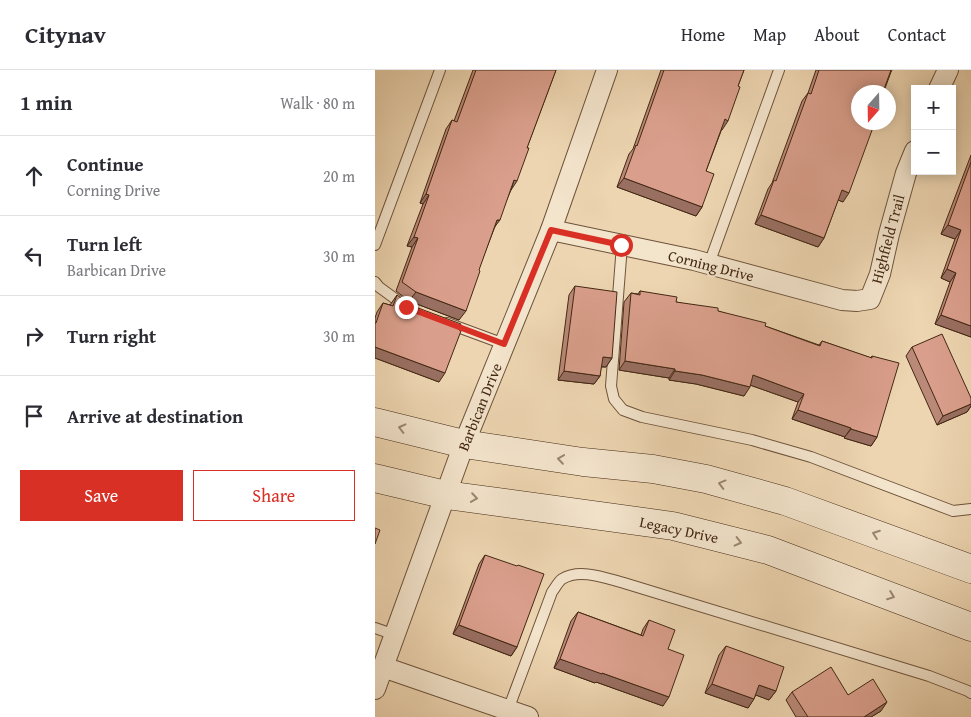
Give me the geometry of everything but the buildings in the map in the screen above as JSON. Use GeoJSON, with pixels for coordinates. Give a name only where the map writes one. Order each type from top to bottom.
{"type":"FeatureCollection","features":[{"type":"Feature","properties":{"kind":"main road"},"geometry":{"type":"LineString","coordinates":[[375,422],[465,444],[583,462],[653,469],[706,479],[785,501],[971,569]]}},
{"type":"Feature","properties":{"kind":"main road","name":"Legacy Drive"},"geometry":{"type":"LineString","coordinates":[[375,478],[447,495],[673,526],[768,550],[971,627]]}},
{"type":"Feature","properties":{"kind":"street","name":"Barbican Drive"},"geometry":{"type":"LineString","coordinates":[[375,689],[465,444],[551,230],[607,70]]}},
{"type":"Feature","properties":{"kind":"street"},"geometry":{"type":"LineString","coordinates":[[941,85],[948,70]]}},
{"type":"Feature","properties":{"kind":"street","name":"Highfield Trail"},"geometry":{"type":"LineString","coordinates":[[870,299],[880,274],[889,234],[911,161]]}},
{"type":"Feature","properties":{"kind":"street","name":"Corning Drive"},"geometry":{"type":"LineString","coordinates":[[551,230],[709,264],[842,300],[857,301],[870,299]]}},
{"type":"Feature","properties":{"kind":"street"},"geometry":{"type":"LineString","coordinates":[[383,667],[528,717]]}},
{"type":"Feature","properties":{"kind":"lane"},"geometry":{"type":"LineString","coordinates":[[375,245],[440,70]]}},
{"type":"Feature","properties":{"kind":"lane"},"geometry":{"type":"LineString","coordinates":[[709,264],[779,70]]}},
{"type":"Feature","properties":{"kind":"lane"},"geometry":{"type":"LineString","coordinates":[[621,245],[611,386],[614,399],[623,410],[642,417],[752,440],[811,457],[953,511],[971,509]]}},
{"type":"Feature","properties":{"kind":"lane"},"geometry":{"type":"LineString","coordinates":[[375,282],[406,307],[415,310]]}},
{"type":"Feature","properties":{"kind":"lane"},"geometry":{"type":"LineString","coordinates":[[442,321],[504,344]]}},
{"type":"Feature","properties":{"kind":"lane"},"geometry":{"type":"LineString","coordinates":[[508,710],[552,592],[561,580],[573,575],[589,575],[624,583],[929,676],[971,693]]}},
{"type":"Feature","properties":{"kind":"lane"},"geometry":{"type":"LineString","coordinates":[[375,628],[395,635]]}},
{"type":"Feature","properties":{"kind":"route"},"geometry":{"type":"LineString","coordinates":[[406,307],[504,344],[551,230],[621,245]]}}]}
